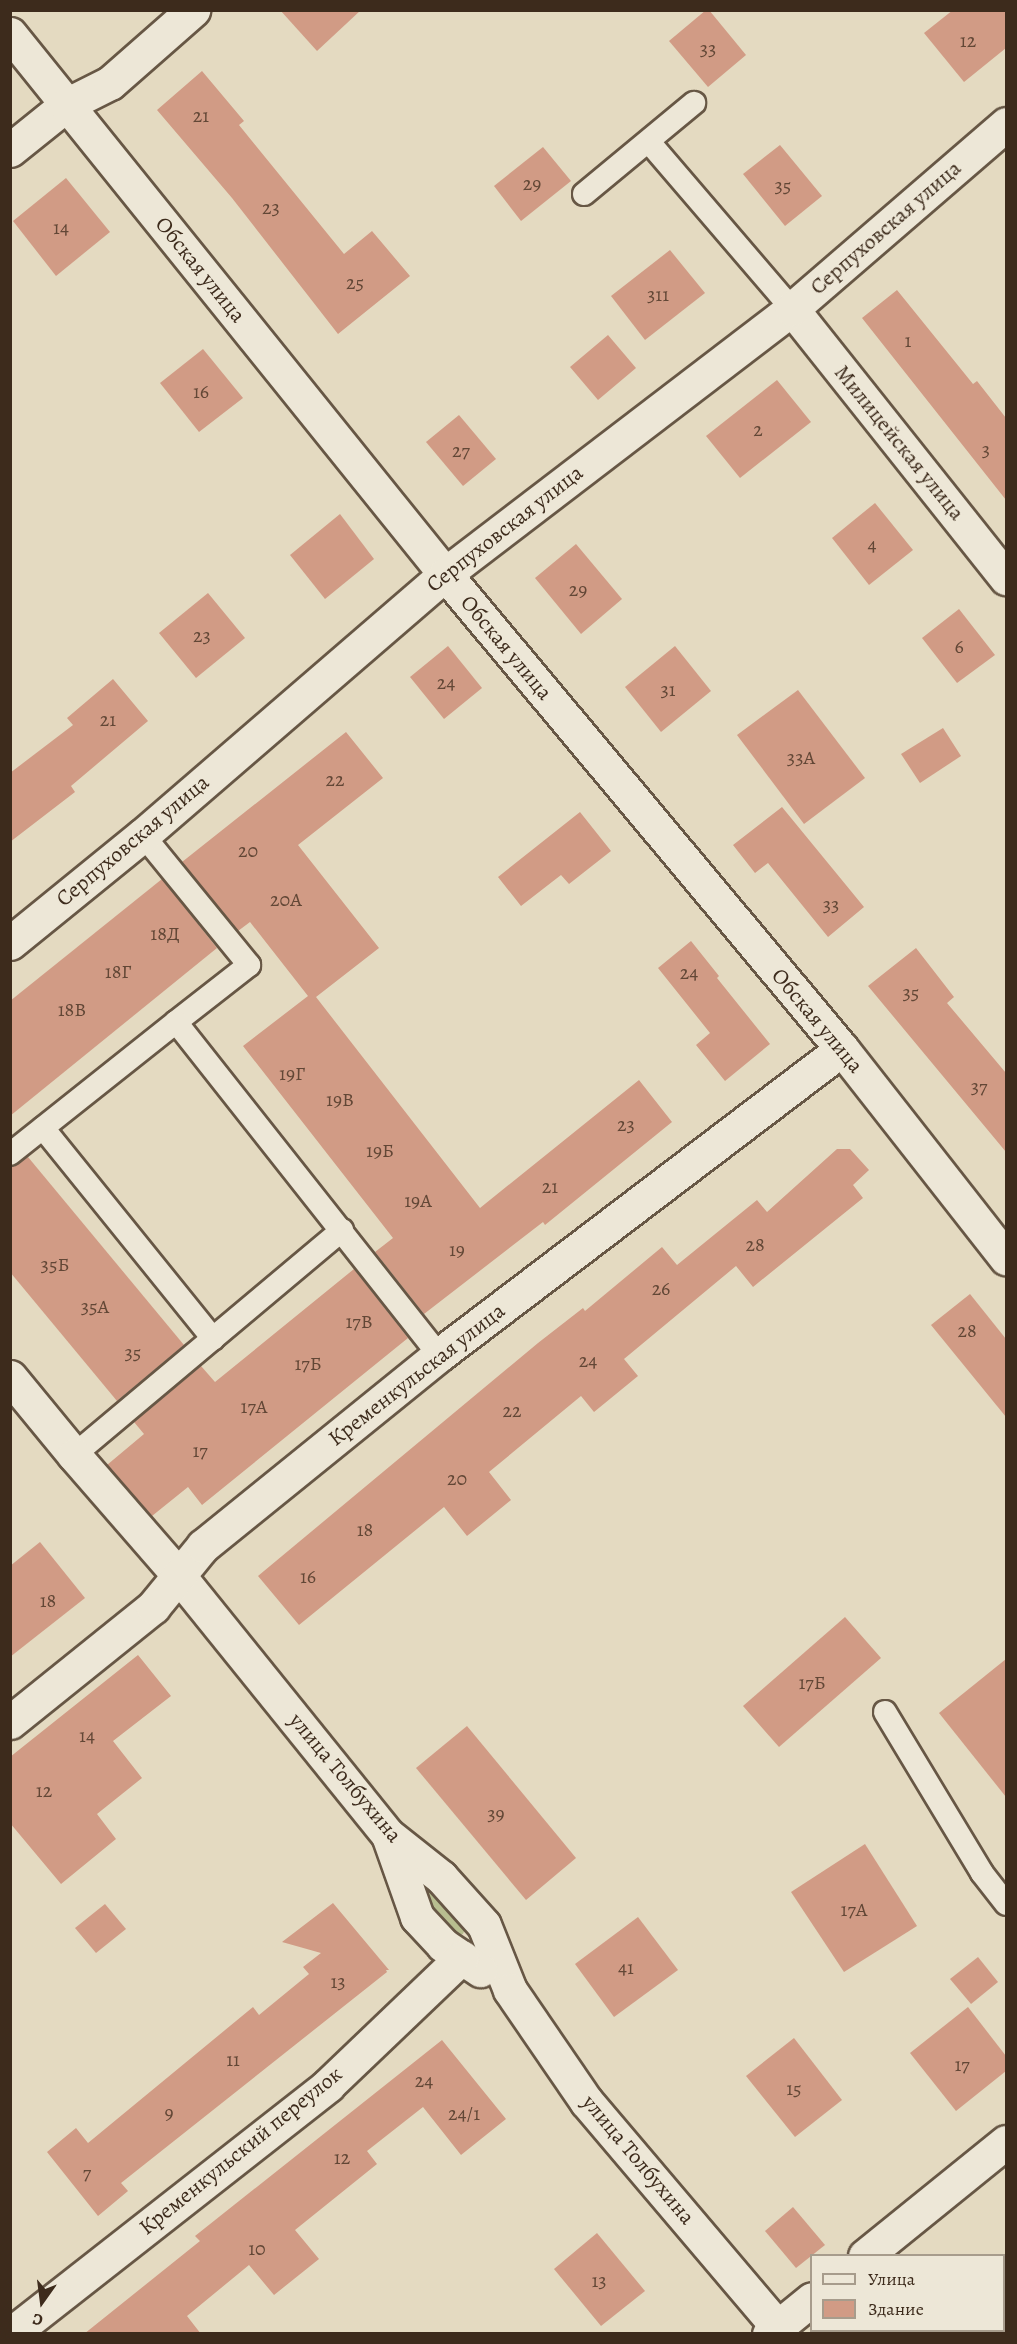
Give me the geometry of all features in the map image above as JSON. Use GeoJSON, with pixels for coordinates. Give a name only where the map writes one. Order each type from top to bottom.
{"type":"FeatureCollection","features":[{"type":"Feature","properties":{"kind":"street"},"geometry":{"type":"LineString","coordinates":[[10,150],[66,105],[110,83],[193,10]]}},
{"type":"Feature","properties":{"kind":"street","name":"Обская улица"},"geometry":{"type":"LineString","coordinates":[[10,33],[445,574],[842,1049],[1006,1257]]}},
{"type":"Feature","properties":{"kind":"street","name":"Серпуховская улица"},"geometry":{"type":"LineString","coordinates":[[10,943],[142,835],[445,574],[792,309],[1006,124]]}},
{"type":"Feature","properties":{"kind":"street","name":"Милицейская улица"},"geometry":{"type":"LineString","coordinates":[[792,309],[1006,578]]}},
{"type":"Feature","properties":{"kind":"street","name":"Кременкульская улица"},"geometry":{"type":"LineString","coordinates":[[10,1722],[153,1606],[203,1546],[439,1355],[842,1049]]}},
{"type":"Feature","properties":{"kind":"street","name":"улица Толбухина"},"geometry":{"type":"LineString","coordinates":[[10,1377],[179,1576],[388,1835],[441,1877],[484,1925],[510,1990],[586,2101],[773,2330]]}},
{"type":"Feature","properties":{"kind":"street"},"geometry":{"type":"LineString","coordinates":[[388,1835],[417,1917],[443,1945],[510,1990]]}},
{"type":"Feature","properties":{"kind":"street","name":"Кременкульский переулок"},"geometry":{"type":"LineString","coordinates":[[11,2334],[328,2085],[462,1957]]}},
{"type":"Feature","properties":{"kind":"street"},"geometry":{"type":"LineString","coordinates":[[867,2254],[1006,2142]]}},
{"type":"Feature","properties":{"kind":"street"},"geometry":{"type":"LineString","coordinates":[[773,2330],[810,2301]]}},
{"type":"Feature","properties":{"kind":"lane"},"geometry":{"type":"LineString","coordinates":[[584,194],[694,103]]}},
{"type":"Feature","properties":{"kind":"lane"},"geometry":{"type":"LineString","coordinates":[[649,142],[792,309]]}},
{"type":"Feature","properties":{"kind":"lane"},"geometry":{"type":"LineString","coordinates":[[10,1154],[249,965],[142,835]]}},
{"type":"Feature","properties":{"kind":"lane"},"geometry":{"type":"LineString","coordinates":[[176,1022],[439,1355]]}},
{"type":"Feature","properties":{"kind":"lane"},"geometry":{"type":"LineString","coordinates":[[43,1128],[213,1339]]}},
{"type":"Feature","properties":{"kind":"lane"},"geometry":{"type":"LineString","coordinates":[[74,1455],[342,1230]]}},
{"type":"Feature","properties":{"kind":"lane"},"geometry":{"type":"LineString","coordinates":[[885,1712],[981,1873],[1006,1904]]}},
{"type":"Feature","properties":{"kind":"green space"},"geometry":{"type":"Polygon","coordinates":[[[424,1883],[468,1921],[463,1934],[449,1937],[439,1925],[424,1883]]]}},
{"type":"Feature","properties":{"kind":"building"},"geometry":{"type":"Polygon","coordinates":[[[280,10],[361,10],[317,51],[280,10]]]}},
{"type":"Feature","properties":{"kind":"building"},"geometry":{"type":"Polygon","coordinates":[[[706,10],[709,10],[746,55],[708,87],[669,41],[706,10]]]}},
{"type":"Feature","properties":{"kind":"building"},"geometry":{"type":"Polygon","coordinates":[[[953,10],[1006,10],[1006,48],[964,82],[924,33],[953,10]]]}},
{"type":"Feature","properties":{"kind":"building"},"geometry":{"type":"Polygon","coordinates":[[[202,71],[244,121],[239,125],[344,254],[372,231],[410,276],[338,334],[232,198],[157,110],[202,71]]]}},
{"type":"Feature","properties":{"kind":"building"},"geometry":{"type":"Polygon","coordinates":[[[780,145],[822,196],[785,226],[743,174],[780,145]]]}},
{"type":"Feature","properties":{"kind":"building"},"geometry":{"type":"Polygon","coordinates":[[[543,147],[571,181],[521,221],[494,186],[543,147]]]}},
{"type":"Feature","properties":{"kind":"building"},"geometry":{"type":"Polygon","coordinates":[[[66,178],[110,232],[56,276],[13,221],[66,178]]]}},
{"type":"Feature","properties":{"kind":"building"},"geometry":{"type":"Polygon","coordinates":[[[670,250],[705,293],[645,340],[611,296],[670,250]]]}},
{"type":"Feature","properties":{"kind":"building"},"geometry":{"type":"Polygon","coordinates":[[[897,290],[973,384],[977,381],[1006,418],[1006,500],[862,318],[897,290]]]}},
{"type":"Feature","properties":{"kind":"building"},"geometry":{"type":"Polygon","coordinates":[[[608,335],[636,368],[598,400],[570,367],[608,335]]]}},
{"type":"Feature","properties":{"kind":"building"},"geometry":{"type":"Polygon","coordinates":[[[203,349],[243,398],[199,432],[160,383],[203,349]]]}},
{"type":"Feature","properties":{"kind":"building"},"geometry":{"type":"Polygon","coordinates":[[[777,380],[811,422],[740,478],[706,436],[777,380]]]}},
{"type":"Feature","properties":{"kind":"building"},"geometry":{"type":"Polygon","coordinates":[[[459,415],[496,459],[463,486],[426,442],[459,415]]]}},
{"type":"Feature","properties":{"kind":"building"},"geometry":{"type":"Polygon","coordinates":[[[875,503],[913,550],[869,585],[832,538],[875,503]]]}},
{"type":"Feature","properties":{"kind":"building"},"geometry":{"type":"Polygon","coordinates":[[[340,514],[374,559],[325,599],[290,555],[340,514]]]}},
{"type":"Feature","properties":{"kind":"building"},"geometry":{"type":"Polygon","coordinates":[[[576,544],[622,599],[581,634],[535,578],[576,544]]]}},
{"type":"Feature","properties":{"kind":"building"},"geometry":{"type":"Polygon","coordinates":[[[208,593],[245,638],[196,678],[159,633],[208,593]]]}},
{"type":"Feature","properties":{"kind":"building"},"geometry":{"type":"Polygon","coordinates":[[[959,609],[995,655],[957,683],[922,638],[959,609]]]}},
{"type":"Feature","properties":{"kind":"building"},"geometry":{"type":"Polygon","coordinates":[[[448,646],[482,688],[444,719],[410,677],[448,646]]]}},
{"type":"Feature","properties":{"kind":"building"},"geometry":{"type":"Polygon","coordinates":[[[675,646],[711,691],[661,732],[625,687],[675,646]]]}},
{"type":"Feature","properties":{"kind":"building"},"geometry":{"type":"Polygon","coordinates":[[[113,679],[148,721],[71,786],[75,792],[10,842],[10,773],[73,725],[67,718],[113,679]]]}},
{"type":"Feature","properties":{"kind":"building"},"geometry":{"type":"Polygon","coordinates":[[[798,690],[865,778],[804,824],[737,735],[798,690]]]}},
{"type":"Feature","properties":{"kind":"building"},"geometry":{"type":"Polygon","coordinates":[[[943,728],[961,756],[920,783],[901,754],[943,728]]]}},
{"type":"Feature","properties":{"kind":"building"},"geometry":{"type":"Polygon","coordinates":[[[346,732],[383,778],[298,845],[379,948],[316,997],[480,1208],[639,1080],[672,1122],[545,1225],[543,1222],[424,1314],[375,1252],[393,1238],[243,1046],[308,996],[250,922],[238,931],[182,862],[346,732]]]}},
{"type":"Feature","properties":{"kind":"building"},"geometry":{"type":"Polygon","coordinates":[[[782,807],[864,907],[828,937],[768,863],[755,873],[733,845],[782,807]]]}},
{"type":"Feature","properties":{"kind":"building"},"geometry":{"type":"Polygon","coordinates":[[[580,812],[611,851],[569,884],[561,875],[521,906],[498,877],[580,812]]]}},
{"type":"Feature","properties":{"kind":"building"},"geometry":{"type":"Polygon","coordinates":[[[162,879],[217,948],[10,1116],[10,1001],[162,879]]]}},
{"type":"Feature","properties":{"kind":"building"},"geometry":{"type":"Polygon","coordinates":[[[691,941],[719,976],[717,978],[770,1044],[725,1081],[696,1045],[710,1033],[658,968],[691,941]]]}},
{"type":"Feature","properties":{"kind":"building"},"geometry":{"type":"Polygon","coordinates":[[[916,948],[954,997],[947,1003],[1006,1073],[1006,1152],[868,986],[916,948]]]}},
{"type":"Feature","properties":{"kind":"building"},"geometry":{"type":"Polygon","coordinates":[[[837,1149],[850,1149],[869,1170],[853,1185],[863,1198],[753,1287],[736,1266],[624,1359],[638,1376],[594,1412],[581,1396],[489,1472],[511,1500],[467,1536],[444,1507],[299,1625],[258,1576],[538,1343],[583,1308],[585,1311],[662,1247],[677,1265],[757,1200],[767,1212],[837,1149]]]}},
{"type":"Feature","properties":{"kind":"building"},"geometry":{"type":"Polygon","coordinates":[[[28,1157],[184,1345],[117,1401],[10,1272],[10,1167],[28,1157]]]}},
{"type":"Feature","properties":{"kind":"building"},"geometry":{"type":"Polygon","coordinates":[[[354,1269],[408,1338],[202,1505],[188,1487],[152,1516],[107,1465],[144,1434],[134,1422],[201,1366],[215,1382],[354,1269]]]}},
{"type":"Feature","properties":{"kind":"building"},"geometry":{"type":"Polygon","coordinates":[[[970,1294],[1006,1339],[1006,1417],[931,1325],[970,1294]]]}},
{"type":"Feature","properties":{"kind":"building"},"geometry":{"type":"Polygon","coordinates":[[[40,1542],[85,1598],[10,1657],[10,1566],[40,1542]]]}},
{"type":"Feature","properties":{"kind":"building"},"geometry":{"type":"Polygon","coordinates":[[[845,1617],[881,1658],[779,1747],[743,1706],[845,1617]]]}},
{"type":"Feature","properties":{"kind":"building"},"geometry":{"type":"Polygon","coordinates":[[[138,1655],[171,1696],[113,1741],[142,1778],[97,1814],[116,1839],[61,1884],[10,1823],[10,1757],[138,1655]]]}},
{"type":"Feature","properties":{"kind":"building"},"geometry":{"type":"Polygon","coordinates":[[[1006,1659],[1006,1797],[939,1713],[1006,1659]]]}},
{"type":"Feature","properties":{"kind":"building"},"geometry":{"type":"Polygon","coordinates":[[[467,1726],[576,1858],[526,1900],[416,1768],[467,1726]]]}},
{"type":"Feature","properties":{"kind":"building"},"geometry":{"type":"Polygon","coordinates":[[[865,1844],[917,1926],[844,1972],[791,1892],[865,1844]]]}},
{"type":"Feature","properties":{"kind":"building"},"geometry":{"type":"Polygon","coordinates":[[[333,1903],[389,1970],[386,1970],[387,1972],[121,2183],[128,2191],[98,2216],[47,2152],[76,2128],[88,2143],[253,2007],[259,2015],[309,1974],[303,1967],[321,1953],[282,1942],[333,1903]]]}},
{"type":"Feature","properties":{"kind":"building"},"geometry":{"type":"Polygon","coordinates":[[[105,1904],[126,1929],[96,1953],[75,1928],[105,1904]]]}},
{"type":"Feature","properties":{"kind":"building"},"geometry":{"type":"Polygon","coordinates":[[[638,1917],[678,1970],[614,2017],[575,1964],[638,1917]]]}},
{"type":"Feature","properties":{"kind":"building"},"geometry":{"type":"Polygon","coordinates":[[[978,1957],[998,1982],[971,2004],[950,1979],[978,1957]]]}},
{"type":"Feature","properties":{"kind":"building"},"geometry":{"type":"Polygon","coordinates":[[[968,2007],[1006,2056],[1006,2071],[956,2111],[910,2053],[968,2007]]]}},
{"type":"Feature","properties":{"kind":"building"},"geometry":{"type":"Polygon","coordinates":[[[794,2038],[842,2100],[795,2137],[746,2076],[794,2038]]]}},
{"type":"Feature","properties":{"kind":"building"},"geometry":{"type":"Polygon","coordinates":[[[442,2040],[506,2119],[461,2155],[423,2107],[367,2151],[377,2164],[295,2230],[319,2259],[274,2295],[249,2265],[187,2316],[201,2334],[84,2334],[200,2241],[195,2236],[442,2040]]]}},
{"type":"Feature","properties":{"kind":"building"},"geometry":{"type":"Polygon","coordinates":[[[793,2207],[825,2245],[814,2254],[810,2254],[810,2257],[796,2268],[765,2231],[793,2207]]]}},
{"type":"Feature","properties":{"kind":"building"},"geometry":{"type":"Polygon","coordinates":[[[597,2233],[645,2291],[601,2326],[554,2269],[597,2233]]]}}]}
